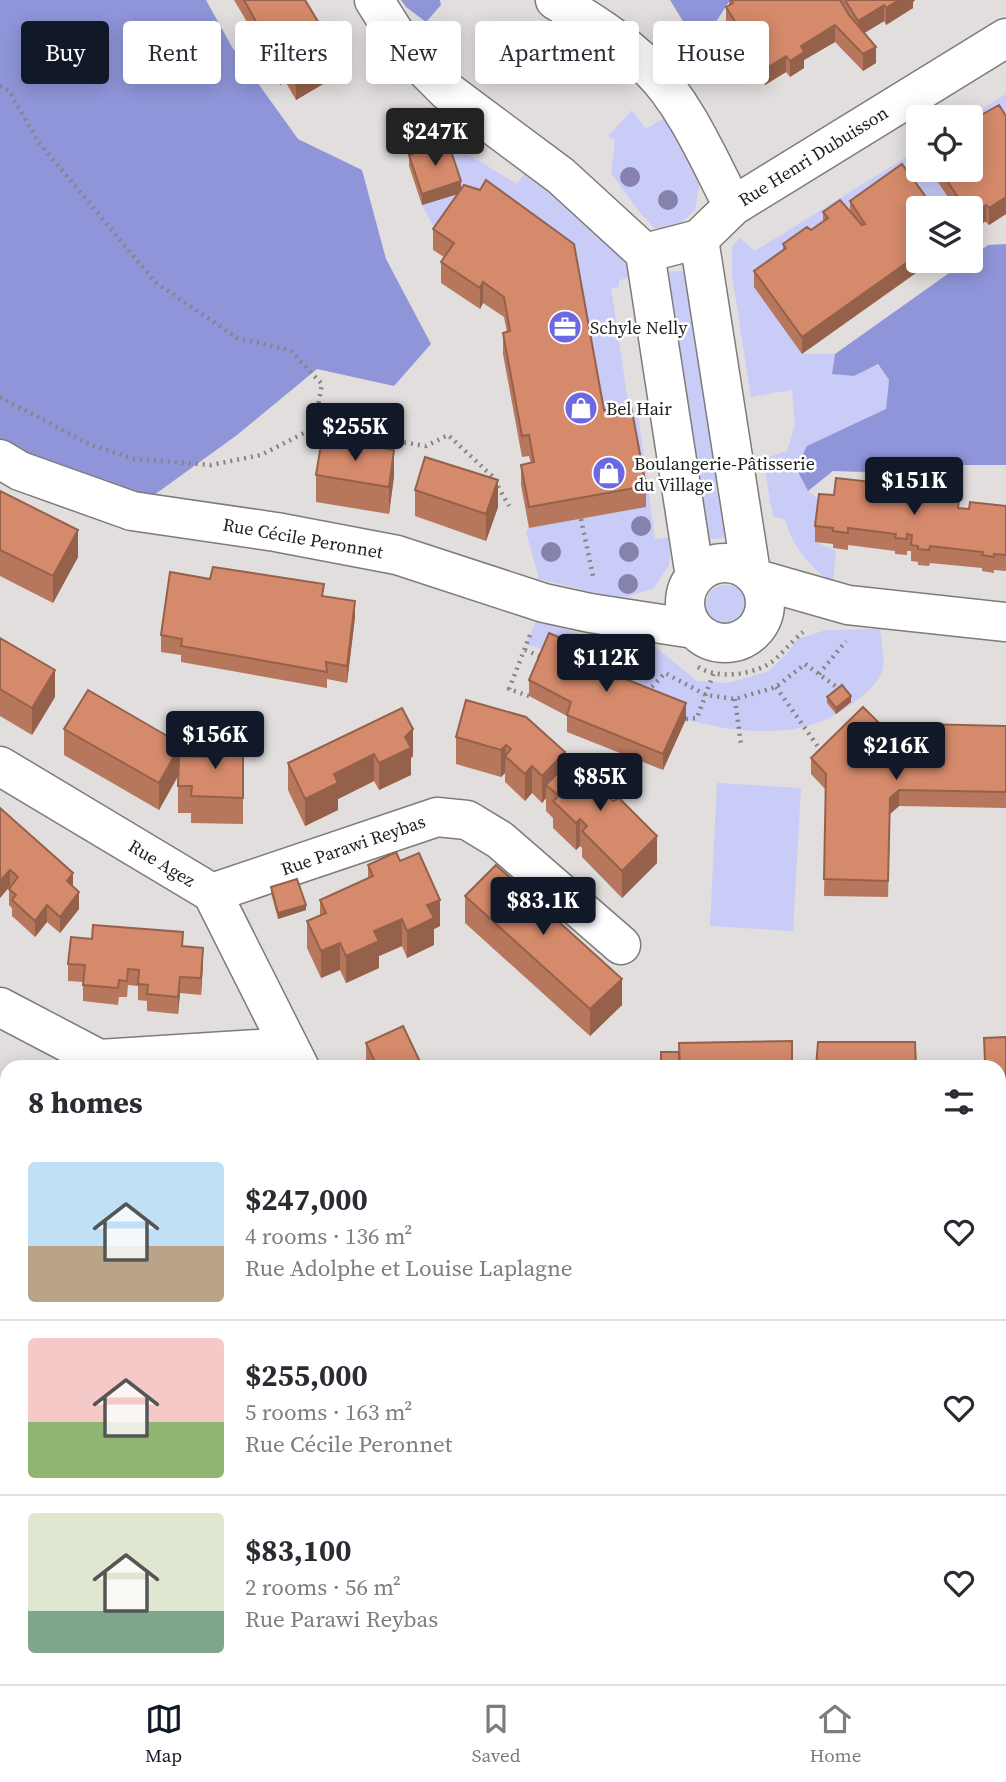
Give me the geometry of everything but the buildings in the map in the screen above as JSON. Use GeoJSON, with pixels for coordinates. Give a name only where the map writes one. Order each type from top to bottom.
{"type":"FeatureCollection","features":[{"type":"Feature","properties":{"kind":"street"},"geometry":{"type":"LineString","coordinates":[[374,0],[405,49],[447,91],[561,176],[645,254],[692,581],[685,608],[694,629],[702,636],[722,643],[743,639],[752,632],[764,613],[765,601],[754,576],[699,239]]}},
{"type":"Feature","properties":{"kind":"street"},"geometry":{"type":"LineString","coordinates":[[555,0],[601,27],[651,70],[685,116],[733,206]]}},
{"type":"Feature","properties":{"kind":"street","name":"Rue Henri Dubuisson"},"geometry":{"type":"LineString","coordinates":[[645,254],[699,239],[733,206],[1006,38]]}},
{"type":"Feature","properties":{"kind":"street","name":"Rue Cécile Peronnet"},"geometry":{"type":"LineString","coordinates":[[0,459],[20,471],[131,511],[276,532],[397,555],[544,603],[694,629]]}},
{"type":"Feature","properties":{"kind":"street"},"geometry":{"type":"LineString","coordinates":[[692,581],[705,568],[729,563],[850,619]]}},
{"type":"Feature","properties":{"kind":"street","name":"Rue Cécile Peronnet"},"geometry":{"type":"LineString","coordinates":[[608,616],[664,600],[692,581]]}},
{"type":"Feature","properties":{"kind":"street"},"geometry":{"type":"LineString","coordinates":[[752,632],[850,619],[1006,622]]}},
{"type":"Feature","properties":{"kind":"street","name":"Rue Agez"},"geometry":{"type":"LineString","coordinates":[[0,766],[212,893],[294,1057],[99,1059],[0,1007]]}},
{"type":"Feature","properties":{"kind":"street","name":"Rue Parawi Reybas"},"geometry":{"type":"LineString","coordinates":[[212,893],[437,817],[467,820],[500,840],[621,945]]}},
{"type":"Feature","properties":{"kind":"path"},"geometry":{"type":"LineString","coordinates":[[0,86],[9,91],[37,140],[155,282],[237,338],[290,350],[322,384],[314,428]]}},
{"type":"Feature","properties":{"kind":"path"},"geometry":{"type":"LineString","coordinates":[[0,397],[91,444],[134,459],[211,465],[261,455],[314,428],[426,446],[448,435],[492,476],[509,506]]}},
{"type":"Feature","properties":{"kind":"path"},"geometry":{"type":"LineString","coordinates":[[580,519],[593,580]]}},
{"type":"Feature","properties":{"kind":"path"},"geometry":{"type":"LineString","coordinates":[[819,674],[850,619]]}},
{"type":"Feature","properties":{"kind":"path"},"geometry":{"type":"LineString","coordinates":[[529,696],[509,689],[534,626]]}},
{"type":"Feature","properties":{"kind":"path"},"geometry":{"type":"LineString","coordinates":[[525,650],[545,659]]}},
{"type":"Feature","properties":{"kind":"path"},"geometry":{"type":"LineString","coordinates":[[640,701],[664,673],[706,695],[735,699],[776,687],[805,664],[842,691]]}},
{"type":"Feature","properties":{"kind":"path"},"geometry":{"type":"LineString","coordinates":[[686,719],[697,718],[714,672]]}},
{"type":"Feature","properties":{"kind":"path"},"geometry":{"type":"LineString","coordinates":[[776,687],[821,751]]}},
{"type":"Feature","properties":{"kind":"path"},"geometry":{"type":"LineString","coordinates":[[735,699],[741,745]]}},
{"type":"Feature","properties":{"kind":"shaded area"},"geometry":{"type":"Polygon","coordinates":[[[0,0],[206,0],[218,21],[123,21],[123,84],[221,84],[221,27],[235,51],[235,84],[259,84],[298,139],[362,170],[386,259],[431,344],[394,386],[317,369],[237,435],[132,511],[0,459],[0,0]]]}},
{"type":"Feature","properties":{"kind":"shaded area"},"geometry":{"type":"Polygon","coordinates":[[[401,0],[440,0],[441,5],[427,21],[406,7],[401,0]]]}},
{"type":"Feature","properties":{"kind":"shaded area"},"geometry":{"type":"Polygon","coordinates":[[[670,0],[730,0],[717,21],[683,21],[670,0]]]}},
{"type":"Feature","properties":{"kind":"shaded area"},"geometry":{"type":"Polygon","coordinates":[[[1006,94],[1006,133],[983,134],[983,108],[1006,94]]]}},
{"type":"Feature","properties":{"kind":"shaded area"},"geometry":{"type":"Polygon","coordinates":[[[632,110],[646,129],[666,117],[701,176],[695,210],[675,228],[654,228],[611,173],[615,140],[608,136],[632,110]]]}},
{"type":"Feature","properties":{"kind":"shaded area"},"geometry":{"type":"Polygon","coordinates":[[[456,147],[517,184],[525,173],[588,220],[617,250],[626,265],[628,278],[619,280],[619,287],[611,288],[630,415],[638,414],[655,539],[672,537],[669,565],[654,588],[626,597],[607,596],[539,579],[526,532],[529,528],[646,507],[604,431],[441,240],[422,205],[461,193],[448,153],[456,147]]]}},
{"type":"Feature","properties":{"kind":"shaded area"},"geometry":{"type":"Polygon","coordinates":[[[906,157],[906,182],[938,182],[947,196],[914,196],[903,181],[802,354],[835,354],[832,374],[854,376],[877,364],[889,380],[886,409],[851,427],[796,468],[808,491],[834,512],[816,542],[836,551],[833,583],[803,555],[792,539],[785,519],[773,517],[763,459],[787,451],[795,425],[792,390],[751,397],[732,276],[732,246],[740,238],[755,251],[906,157]]]}},
{"type":"Feature","properties":{"kind":"shaded area"},"geometry":{"type":"Polygon","coordinates":[[[1006,244],[1006,465],[953,465],[897,473],[833,471],[808,491],[796,468],[807,446],[886,409],[889,380],[878,364],[854,376],[832,374],[835,354],[949,273],[983,273],[983,249],[988,245],[1006,244]]]}},
{"type":"Feature","properties":{"kind":"shaded area"},"geometry":{"type":"Polygon","coordinates":[[[684,271],[695,277],[730,537],[697,541],[667,272],[684,271]]]}},
{"type":"Feature","properties":{"kind":"shaded area"},"geometry":{"type":"Polygon","coordinates":[[[726,585],[740,591],[746,605],[740,619],[726,625],[712,619],[706,605],[712,591],[726,585]]]}},
{"type":"Feature","properties":{"kind":"shaded area"},"geometry":{"type":"Polygon","coordinates":[[[538,617],[582,636],[612,643],[647,640],[697,681],[728,683],[767,672],[786,655],[798,639],[826,630],[880,629],[883,667],[879,678],[864,695],[840,712],[815,723],[788,730],[729,729],[699,723],[644,704],[563,659],[526,644],[538,617]]]}},
{"type":"Feature","properties":{"kind":"shaded area"},"geometry":{"type":"Polygon","coordinates":[[[717,783],[801,788],[793,931],[710,926],[717,783]]]}},
{"type":"Feature","properties":{"kind":"place","name":"Schyle Nelly"},"geometry":{"type":"Point","coordinates":[565,327]}},
{"type":"Feature","properties":{"kind":"place","name":"Bel Hair"},"geometry":{"type":"Point","coordinates":[581,408]}},
{"type":"Feature","properties":{"kind":"place","name":"Boulangerie-Pâtisserie du Village"},"geometry":{"type":"Point","coordinates":[609,473]}}]}
